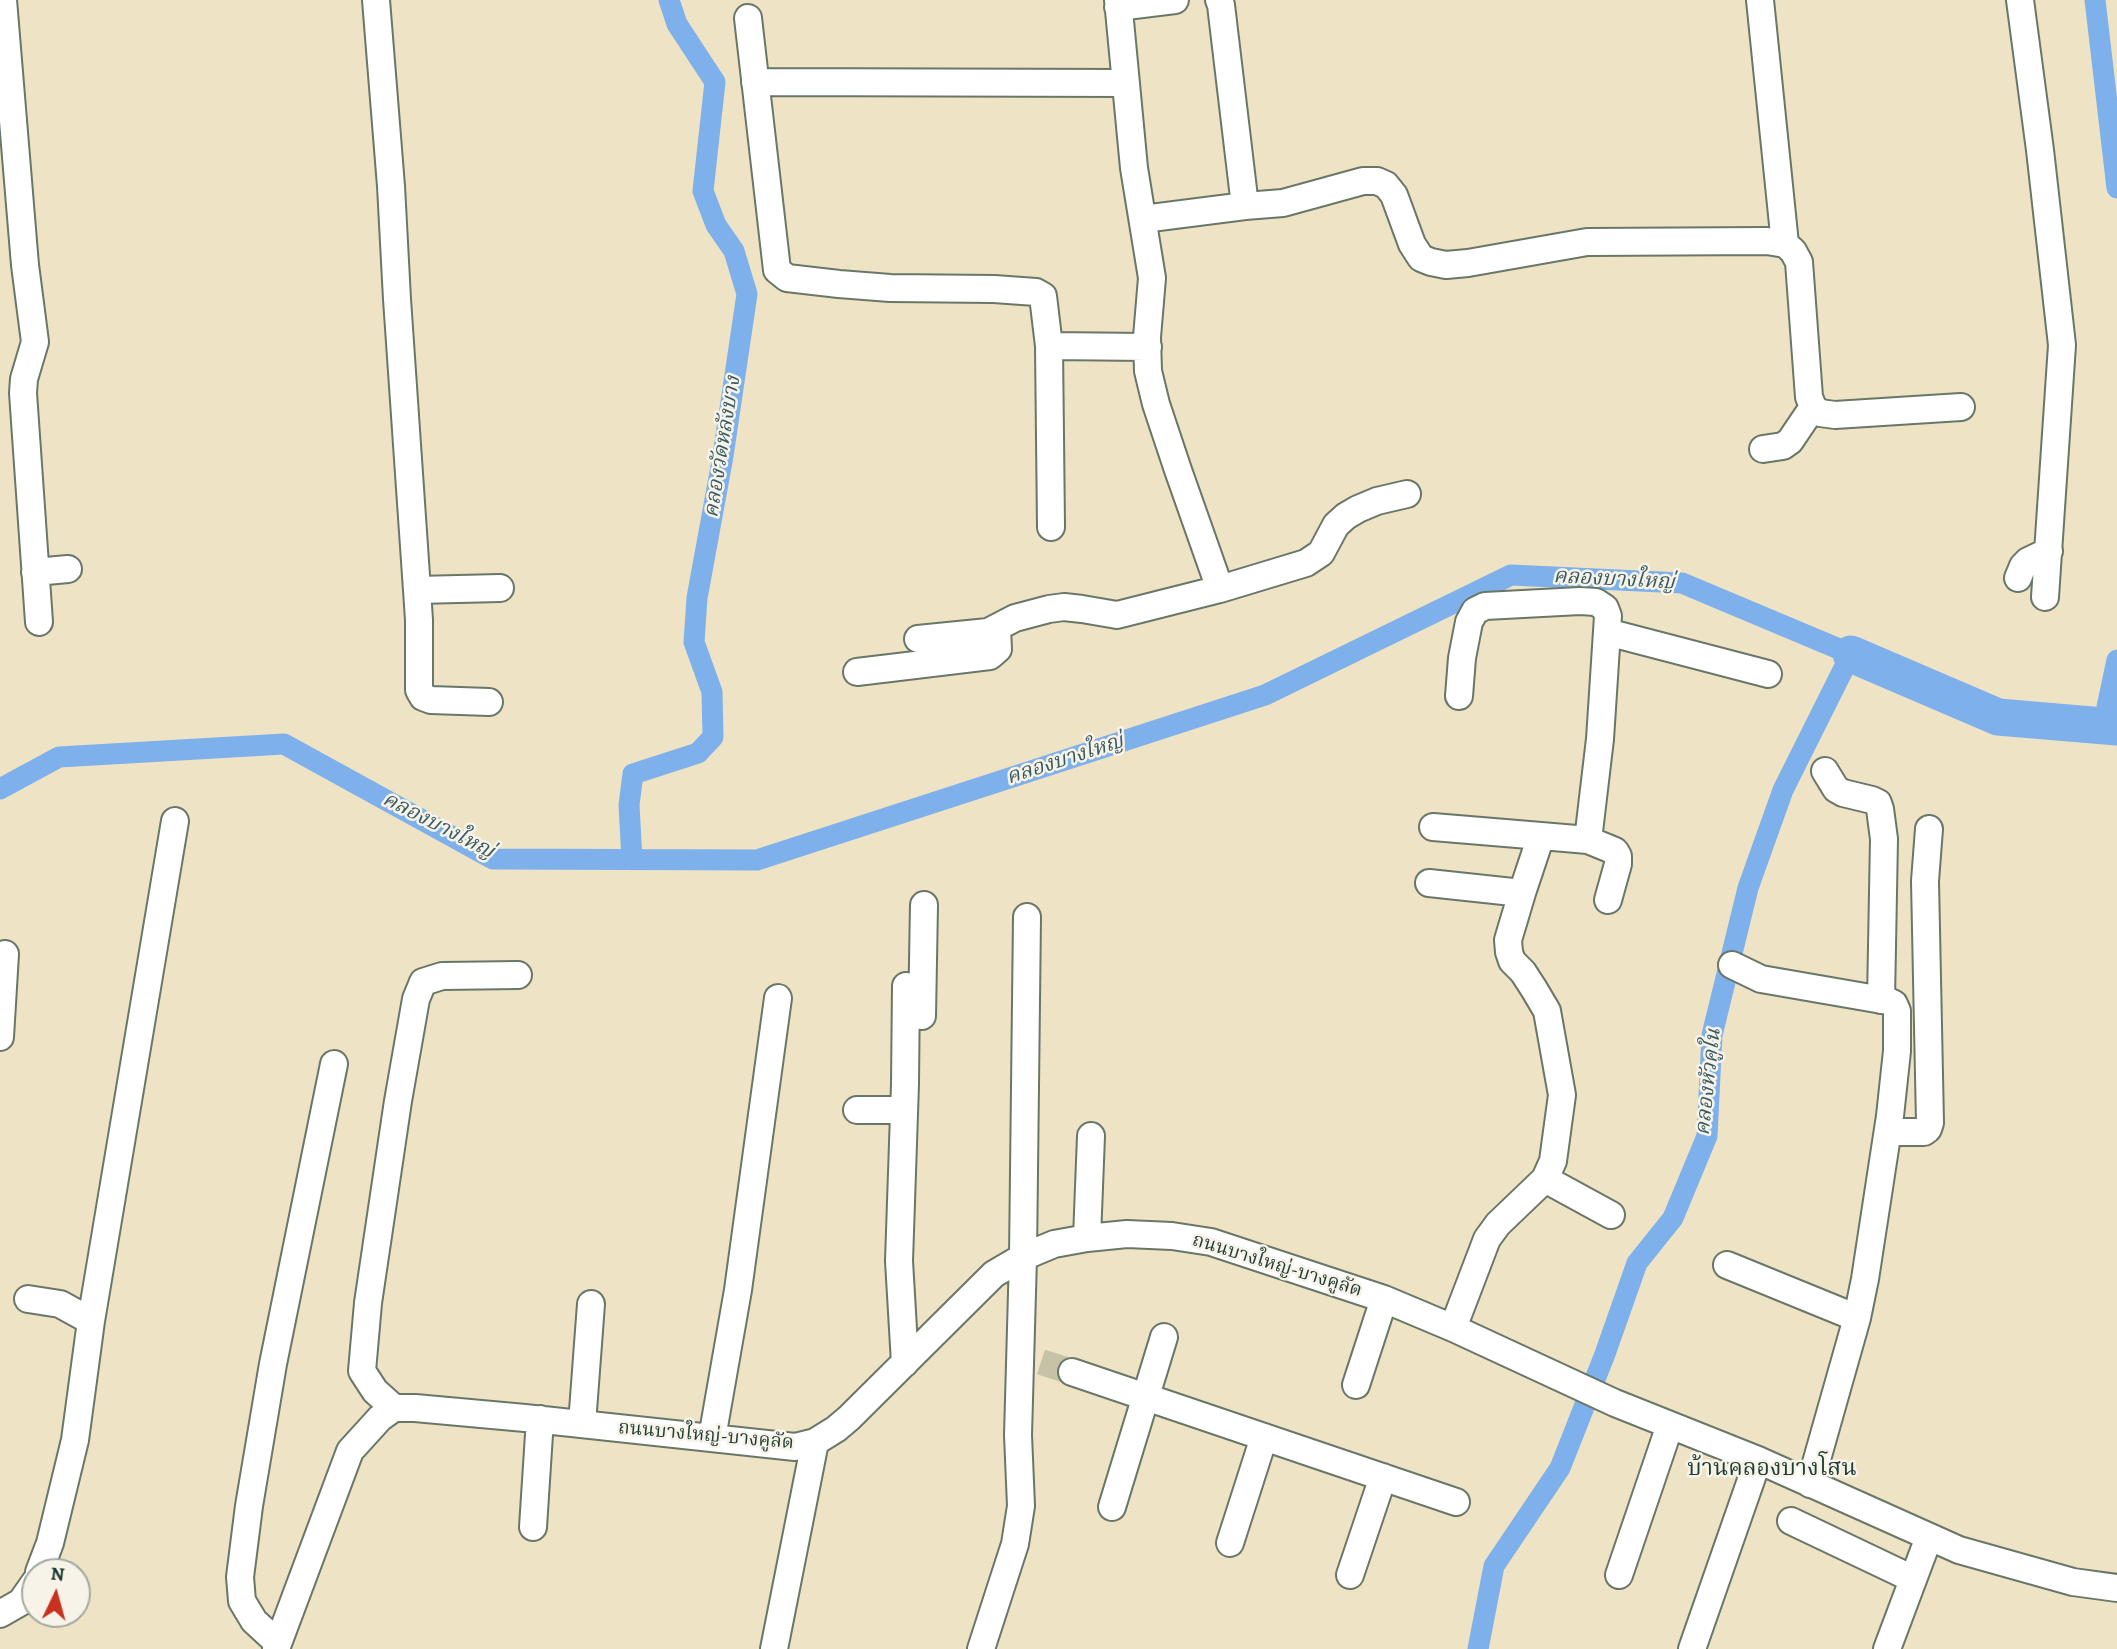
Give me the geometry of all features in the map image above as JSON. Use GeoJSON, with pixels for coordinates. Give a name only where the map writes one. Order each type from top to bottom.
{"type":"FeatureCollection","features":[{"type":"Feature","properties":{"kind":"street"},"geometry":{"type":"LineString","coordinates":[[3,0],[24,265],[35,342],[24,379],[23,393],[38,622]]}},
{"type":"Feature","properties":{"kind":"street"},"geometry":{"type":"LineString","coordinates":[[376,0],[391,186],[419,621],[419,690],[423,697],[431,701],[489,702]]}},
{"type":"Feature","properties":{"kind":"street"},"geometry":{"type":"LineString","coordinates":[[1175,0],[1118,3],[1134,169],[1152,278],[1148,371],[1156,404],[1220,589]]}},
{"type":"Feature","properties":{"kind":"street"},"geometry":{"type":"LineString","coordinates":[[1219,0],[1245,206]]}},
{"type":"Feature","properties":{"kind":"street"},"geometry":{"type":"LineString","coordinates":[[1760,0],[1785,244]]}},
{"type":"Feature","properties":{"kind":"street"},"geometry":{"type":"LineString","coordinates":[[2020,0],[2062,345],[2045,597]]}},
{"type":"Feature","properties":{"kind":"street"},"geometry":{"type":"LineString","coordinates":[[748,18],[777,270],[788,278],[839,284],[890,288],[994,289],[1036,292],[1043,296],[1049,345],[1051,527]]}},
{"type":"Feature","properties":{"kind":"street"},"geometry":{"type":"LineString","coordinates":[[755,82],[1126,83]]}},
{"type":"Feature","properties":{"kind":"street"},"geometry":{"type":"LineString","coordinates":[[1143,219],[1283,203],[1363,181],[1377,181],[1386,185],[1394,195],[1412,244],[1421,258],[1446,265],[1587,242],[1767,241],[1785,244],[1799,262],[1809,397],[1813,407],[1820,413],[1835,415],[1961,407]]}},
{"type":"Feature","properties":{"kind":"street"},"geometry":{"type":"LineString","coordinates":[[1049,345],[1147,347]]}},
{"type":"Feature","properties":{"kind":"street"},"geometry":{"type":"LineString","coordinates":[[1763,449],[1783,446],[1790,441],[1813,407]]}},
{"type":"Feature","properties":{"kind":"street"},"geometry":{"type":"LineString","coordinates":[[918,639],[974,634],[997,628],[1015,618],[1049,609],[1082,609],[1117,615],[1220,589],[1306,563],[1321,553],[1336,525],[1346,516],[1377,501],[1407,494]]}},
{"type":"Feature","properties":{"kind":"street"},"geometry":{"type":"LineString","coordinates":[[2018,578],[2028,561],[2049,551]]}},
{"type":"Feature","properties":{"kind":"street"},"geometry":{"type":"LineString","coordinates":[[35,572],[68,569]]}},
{"type":"Feature","properties":{"kind":"street"},"geometry":{"type":"LineString","coordinates":[[417,590],[500,588]]}},
{"type":"Feature","properties":{"kind":"street"},"geometry":{"type":"LineString","coordinates":[[1460,696],[1462,658],[1469,622],[1475,611],[1485,606],[1580,601],[1596,602],[1605,608],[1608,616],[1600,739],[1588,840]]}},
{"type":"Feature","properties":{"kind":"street"},"geometry":{"type":"LineString","coordinates":[[857,672],[989,656],[998,649],[997,628]]}},
{"type":"Feature","properties":{"kind":"street"},"geometry":{"type":"LineString","coordinates":[[1607,632],[1768,674]]}},
{"type":"Feature","properties":{"kind":"street"},"geometry":{"type":"LineString","coordinates":[[1825,771],[1836,789],[1872,800],[1878,803],[1880,809],[1884,839],[1881,999]]}},
{"type":"Feature","properties":{"kind":"street"},"geometry":{"type":"LineString","coordinates":[[44,1558],[75,1440],[91,1321],[175,821]]}},
{"type":"Feature","properties":{"kind":"street"},"geometry":{"type":"LineString","coordinates":[[1433,827],[1588,840],[1609,848],[1618,856],[1608,900]]}},
{"type":"Feature","properties":{"kind":"street"},"geometry":{"type":"LineString","coordinates":[[1888,1132],[1924,1132],[1930,1122],[1925,880],[1929,829]]}},
{"type":"Feature","properties":{"kind":"street"},"geometry":{"type":"LineString","coordinates":[[1453,1328],[1487,1239],[1498,1224],[1545,1179],[1553,1161],[1562,1095],[1547,1011],[1523,972],[1512,961],[1508,940],[1541,836]]}},
{"type":"Feature","properties":{"kind":"street"},"geometry":{"type":"LineString","coordinates":[[1429,883],[1522,893]]}},
{"type":"Feature","properties":{"kind":"street"},"geometry":{"type":"LineString","coordinates":[[902,1181],[916,1181],[919,1178],[924,905]]}},
{"type":"Feature","properties":{"kind":"street"},"geometry":{"type":"LineString","coordinates":[[981,1649],[1014,1544],[1020,1506],[1018,1435],[1031,1359],[1023,1257],[1027,917]]}},
{"type":"Feature","properties":{"kind":"street"},"geometry":{"type":"LineString","coordinates":[[0,1037],[5,954]]}},
{"type":"Feature","properties":{"kind":"street"},"geometry":{"type":"LineString","coordinates":[[1732,965],[1761,979],[1881,999],[1894,1004],[1897,1011],[1897,1051],[1888,1132],[1857,1318],[1810,1484]]}},
{"type":"Feature","properties":{"kind":"street"},"geometry":{"type":"LineString","coordinates":[[334,1064],[273,1364],[240,1577],[242,1601],[254,1621],[277,1646],[350,1451],[380,1418],[394,1408],[375,1391],[362,1371],[370,1290],[416,999],[423,982],[442,976],[518,975]]}},
{"type":"Feature","properties":{"kind":"street"},"geometry":{"type":"LineString","coordinates":[[905,1363],[899,1261],[906,986]]}},
{"type":"Feature","properties":{"kind":"street"},"geometry":{"type":"LineString","coordinates":[[712,1438],[738,1290],[778,998]]}},
{"type":"Feature","properties":{"kind":"street"},"geometry":{"type":"LineString","coordinates":[[857,1110],[904,1110]]}},
{"type":"Feature","properties":{"kind":"street"},"geometry":{"type":"LineString","coordinates":[[1087,1238],[1091,1136]]}},
{"type":"Feature","properties":{"kind":"street"},"geometry":{"type":"LineString","coordinates":[[1545,1179],[1611,1215]]}},
{"type":"Feature","properties":{"kind":"street","name":"ถนนบางใหญ่-บางคูลัด"},"geometry":{"type":"LineString","coordinates":[[394,1408],[532,1419],[795,1447],[815,1441],[836,1429],[994,1274],[1023,1257],[1054,1244],[1087,1238],[1127,1234],[1172,1236],[1211,1242],[1384,1299],[1615,1403],[1758,1460],[1959,1550],[2073,1581],[2117,1588]]}},
{"type":"Feature","properties":{"kind":"street"},"geometry":{"type":"LineString","coordinates":[[1727,1265],[1857,1318]]}},
{"type":"Feature","properties":{"kind":"street"},"geometry":{"type":"LineString","coordinates":[[28,1299],[60,1304],[91,1321]]}},
{"type":"Feature","properties":{"kind":"street"},"geometry":{"type":"LineString","coordinates":[[1356,1385],[1384,1299]]}},
{"type":"Feature","properties":{"kind":"street"},"geometry":{"type":"LineString","coordinates":[[582,1424],[591,1304]]}},
{"type":"Feature","properties":{"kind":"street"},"geometry":{"type":"LineString","coordinates":[[1112,1507],[1164,1337]]}},
{"type":"Feature","properties":{"kind":"street"},"geometry":{"type":"LineString","coordinates":[[1072,1372],[1456,1502]]}},
{"type":"Feature","properties":{"kind":"street"},"geometry":{"type":"LineString","coordinates":[[518,1478],[532,1419]]}},
{"type":"Feature","properties":{"kind":"street"},"geometry":{"type":"LineString","coordinates":[[532,1419],[533,1527]]}},
{"type":"Feature","properties":{"kind":"street"},"geometry":{"type":"LineString","coordinates":[[1619,1576],[1670,1425]]}},
{"type":"Feature","properties":{"kind":"street"},"geometry":{"type":"LineString","coordinates":[[1230,1542],[1264,1437]]}},
{"type":"Feature","properties":{"kind":"street"},"geometry":{"type":"LineString","coordinates":[[774,1649],[815,1441]]}},
{"type":"Feature","properties":{"kind":"street"},"geometry":{"type":"LineString","coordinates":[[1692,1649],[1758,1460]]}},
{"type":"Feature","properties":{"kind":"street"},"geometry":{"type":"LineString","coordinates":[[1350,1575],[1383,1477]]}},
{"type":"Feature","properties":{"kind":"street"},"geometry":{"type":"LineString","coordinates":[[1791,1521],[1913,1579]]}},
{"type":"Feature","properties":{"kind":"street"},"geometry":{"type":"LineString","coordinates":[[1887,1649],[1928,1537]]}},
{"type":"Feature","properties":{"kind":"street"},"geometry":{"type":"LineString","coordinates":[[0,1614],[21,1602]]}},
{"type":"Feature","properties":{"kind":"waterway","name":"คลองวัดหลังบาง"},"geometry":{"type":"LineString","coordinates":[[632,860],[629,805],[633,774],[698,753],[713,737],[712,692],[694,642],[697,598],[723,456],[747,294],[734,251],[716,225],[703,191],[715,82],[677,24],[669,0]]}},
{"type":"Feature","properties":{"kind":"waterway"},"geometry":{"type":"LineString","coordinates":[[2095,0],[2117,188]]}},
{"type":"Feature","properties":{"kind":"waterway","name":"คลองบางใหญ่"},"geometry":{"type":"LineString","coordinates":[[0,789],[59,757],[284,744],[493,859],[757,860],[1265,695],[1511,575],[1682,583],[1851,654],[1783,790],[1748,888],[1712,1035],[1707,1136],[1673,1218],[1637,1263],[1560,1468],[1494,1566],[1478,1649]]}},
{"type":"Feature","properties":{"kind":"waterway","name":"คลองบางใหญ่"},"geometry":{"type":"LineString","coordinates":[[1851,654],[1998,717],[2117,727]]}},
{"type":"Feature","properties":{"kind":"waterway"},"geometry":{"type":"LineString","coordinates":[[2103,726],[2117,660]]}},
{"type":"Feature","properties":{"kind":"tunnel"},"geometry":{"type":"LineString","coordinates":[[1041,1362],[1072,1372]]}},
{"type":"Feature","properties":{"kind":"district","name":"บ้านคลองบางโสน"},"geometry":{"type":"Point","coordinates":[1772,1469]}},
{"type":"Feature","properties":{"kind":"water label","name":"คลองหัวคูใน"},"geometry":{"type":"Point","coordinates":[1709,1082]}}]}
